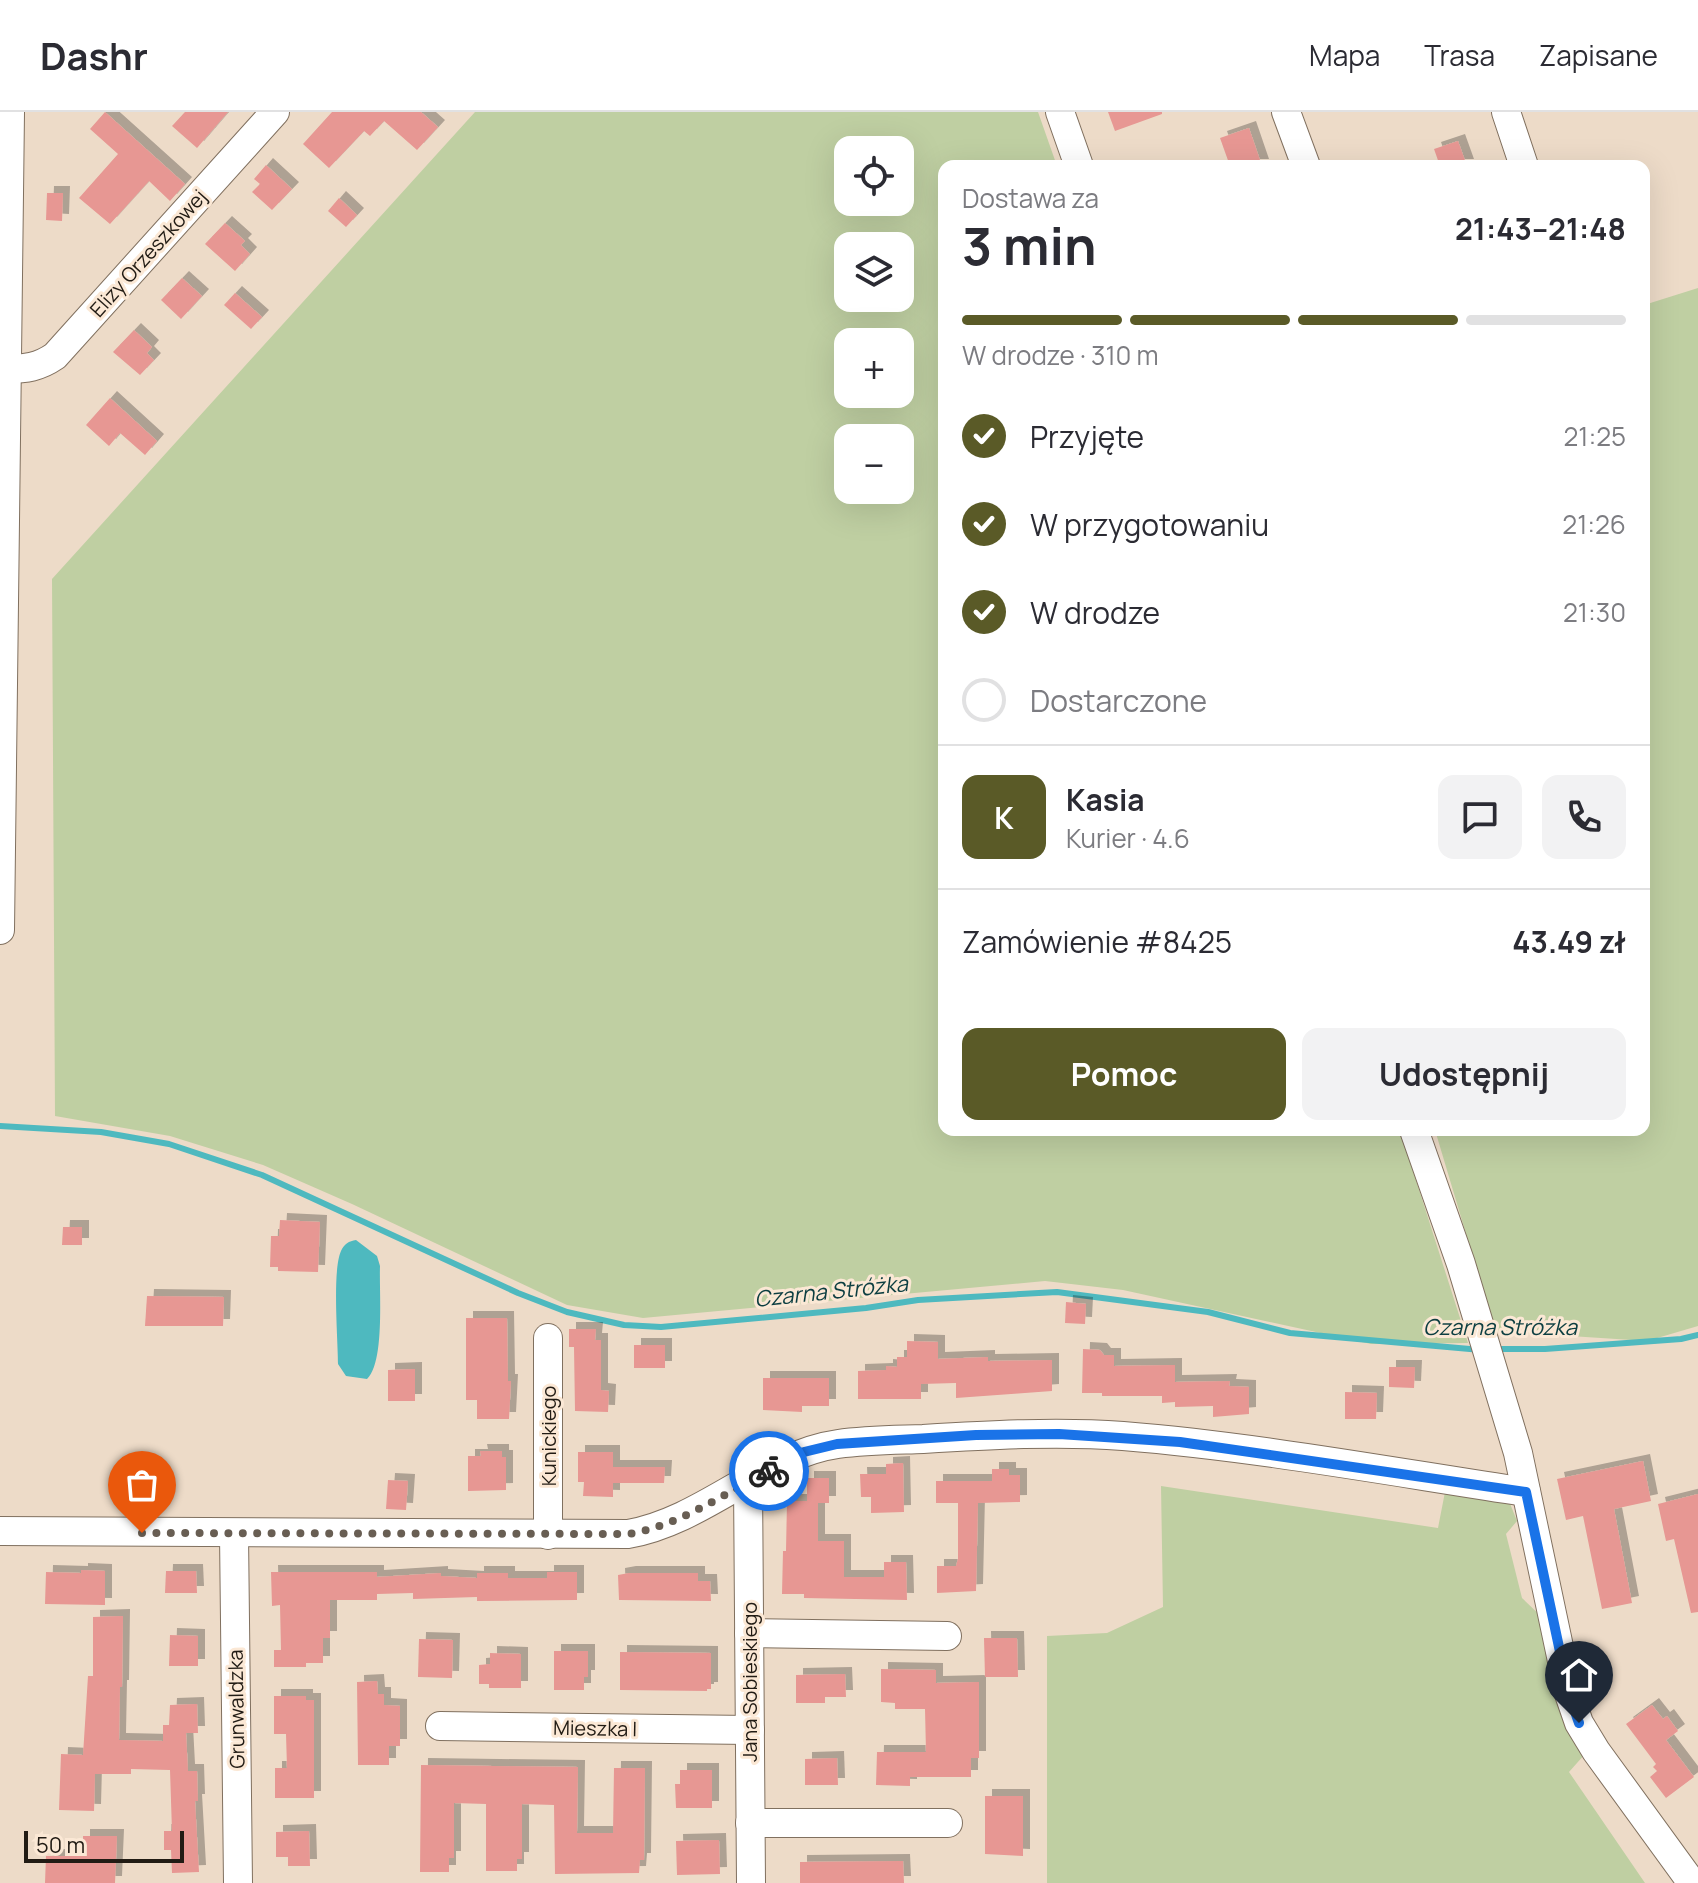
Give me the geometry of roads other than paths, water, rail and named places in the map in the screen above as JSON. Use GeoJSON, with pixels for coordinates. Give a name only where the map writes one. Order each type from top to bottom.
{"type":"FeatureCollection","features":[{"type":"Feature","properties":{"kind":"street"},"geometry":{"type":"LineString","coordinates":[[0,930],[10,112]]}},
{"type":"Feature","properties":{"kind":"street","name":"Elizy Orzeszkowej"},"geometry":{"type":"LineString","coordinates":[[7,369],[28,369],[55,356],[275,112]]}},
{"type":"Feature","properties":{"kind":"street"},"geometry":{"type":"LineString","coordinates":[[1060,112],[1077,160]]}},
{"type":"Feature","properties":{"kind":"street"},"geometry":{"type":"LineString","coordinates":[[1286,112],[1304,160]]}},
{"type":"Feature","properties":{"kind":"street"},"geometry":{"type":"LineString","coordinates":[[1506,112],[1522,160]]}},
{"type":"Feature","properties":{"kind":"street"},"geometry":{"type":"LineString","coordinates":[[1416,1136],[1461,1264],[1518,1453],[1569,1694],[1579,1723],[1692,1883]]}},
{"type":"Feature","properties":{"kind":"street","name":"Kunickiego"},"geometry":{"type":"LineString","coordinates":[[548,1338],[548,1535]]}},
{"type":"Feature","properties":{"kind":"street"},"geometry":{"type":"LineString","coordinates":[[0,1531],[628,1534],[651,1530],[678,1519],[804,1452],[837,1444],[976,1435],[1059,1434],[1180,1442],[1526,1492]]}},
{"type":"Feature","properties":{"kind":"street","name":"Jana Sobieskiego"},"geometry":{"type":"LineString","coordinates":[[748,1481],[751,1883]]}},
{"type":"Feature","properties":{"kind":"street","name":"Grunwaldzka"},"geometry":{"type":"LineString","coordinates":[[234,1534],[238,1883]]}},
{"type":"Feature","properties":{"kind":"street"},"geometry":{"type":"LineString","coordinates":[[749,1633],[947,1636]]}},
{"type":"Feature","properties":{"kind":"street","name":"Mieszka I"},"geometry":{"type":"LineString","coordinates":[[440,1726],[750,1730]]}},
{"type":"Feature","properties":{"kind":"street"},"geometry":{"type":"LineString","coordinates":[[750,1823],[948,1823]]}},
{"type":"Feature","properties":{"kind":"water"},"geometry":{"type":"Polygon","coordinates":[[[356,1240],[377,1256],[380,1266],[379,1343],[373,1370],[367,1379],[346,1376],[338,1364],[338,1261],[344,1246],[356,1240]]]}},
{"type":"Feature","properties":{"kind":"waterway","name":"Czarna Stróżka"},"geometry":{"type":"LineString","coordinates":[[0,1126],[101,1132],[169,1144],[262,1175],[518,1293],[567,1312],[624,1325],[661,1327],[866,1308],[918,1300],[1057,1292],[1208,1312],[1290,1333],[1481,1350]]}},
{"type":"Feature","properties":{"kind":"waterway","name":"Czarna Stróżka"},"geometry":{"type":"LineString","coordinates":[[1496,1349],[1545,1349],[1681,1339],[1698,1335]]}}]}
